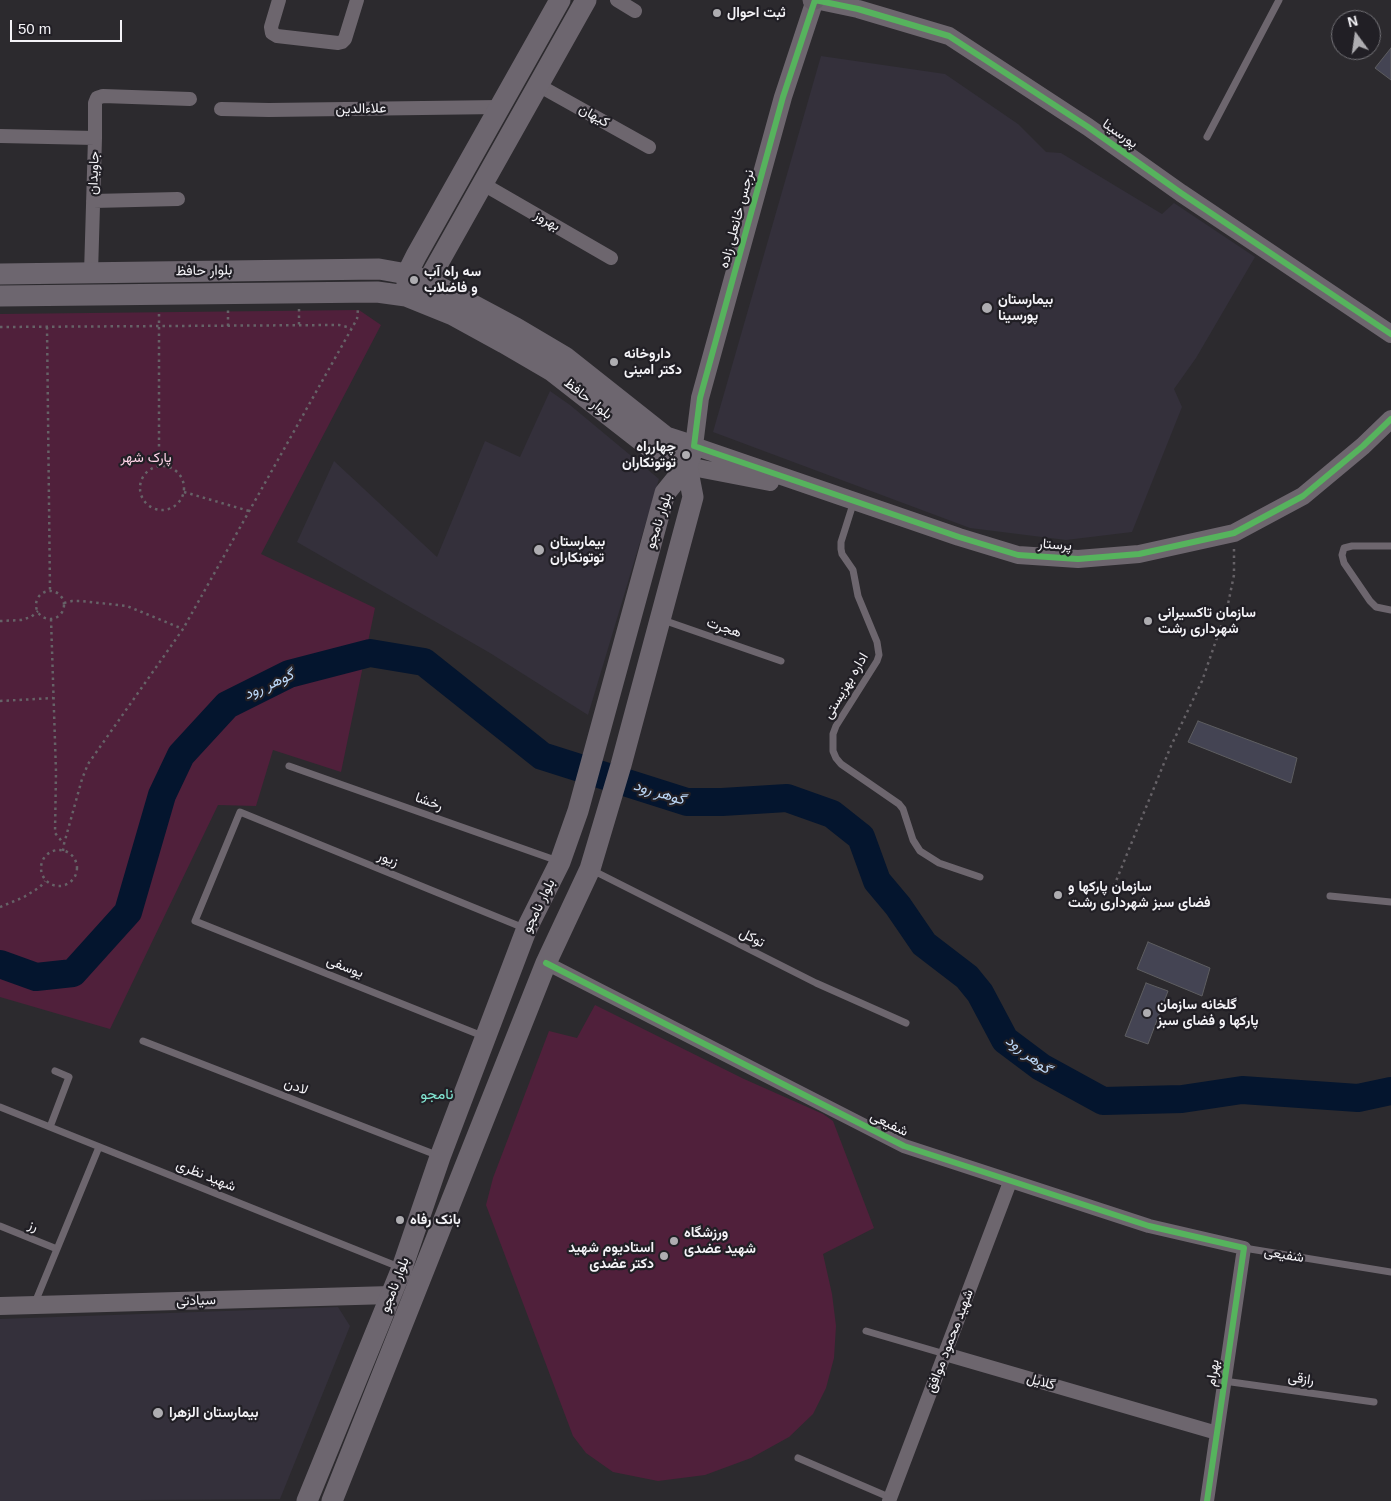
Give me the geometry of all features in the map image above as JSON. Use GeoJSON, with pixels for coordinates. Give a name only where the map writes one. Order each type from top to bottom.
{"type":"FeatureCollection","features":[{"type":"Feature","properties":{"kind":"main road"},"geometry":{"type":"LineString","coordinates":[[406,296],[407,274],[560,0]]}},
{"type":"Feature","properties":{"kind":"main road"},"geometry":{"type":"LineString","coordinates":[[406,296],[428,282],[586,0]]}},
{"type":"Feature","properties":{"kind":"main road","name":"بلوار حافظ"},"geometry":{"type":"LineString","coordinates":[[0,274],[380,269],[407,274],[428,282],[516,328],[565,357],[691,456]]}},
{"type":"Feature","properties":{"kind":"main road","name":"بلوار حافظ"},"geometry":{"type":"LineString","coordinates":[[0,296],[377,292],[406,296],[504,342],[552,371],[652,449],[691,456]]}},
{"type":"Feature","properties":{"kind":"main road","name":"بلوار نامجو"},"geometry":{"type":"LineString","coordinates":[[332,1501],[546,963],[590,869],[621,765],[693,497],[691,456]]}},
{"type":"Feature","properties":{"kind":"main road","name":"بلوار نامجو"},"geometry":{"type":"LineString","coordinates":[[307,1501],[402,1268],[440,1157],[527,928],[560,862],[578,810],[594,754],[665,493],[691,456]]}},
{"type":"Feature","properties":{"kind":"main road"},"geometry":{"type":"LineString","coordinates":[[594,754],[621,765]]}},
{"type":"Feature","properties":{"kind":"main road"},"geometry":{"type":"LineString","coordinates":[[342,1417],[362,1425]]}},
{"type":"Feature","properties":{"kind":"street"},"geometry":{"type":"LineString","coordinates":[[279,0],[271,27],[272,33],[277,36],[338,43],[345,39],[357,0]]}},
{"type":"Feature","properties":{"kind":"street"},"geometry":{"type":"LineString","coordinates":[[617,0],[635,11]]}},
{"type":"Feature","properties":{"kind":"street","name":"پورسینا"},"geometry":{"type":"LineString","coordinates":[[814,0],[858,9],[949,36],[1088,127],[1391,334]]}},
{"type":"Feature","properties":{"kind":"street","name":"نرجس خانعلی زاده"},"geometry":{"type":"LineString","coordinates":[[691,456],[700,398],[783,97],[814,0]]}},
{"type":"Feature","properties":{"kind":"street","name":"کیهان"},"geometry":{"type":"LineString","coordinates":[[538,85],[649,147]]}},
{"type":"Feature","properties":{"kind":"street"},"geometry":{"type":"LineString","coordinates":[[95,138],[95,103],[97,98],[103,96],[190,99]]}},
{"type":"Feature","properties":{"kind":"street","name":"علاءالدین"},"geometry":{"type":"LineString","coordinates":[[221,110],[500,107]]}},
{"type":"Feature","properties":{"kind":"street","name":"جاویدان"},"geometry":{"type":"LineString","coordinates":[[0,136],[95,138],[91,272]]}},
{"type":"Feature","properties":{"kind":"street","name":"بهروز"},"geometry":{"type":"LineString","coordinates":[[484,184],[611,258]]}},
{"type":"Feature","properties":{"kind":"street"},"geometry":{"type":"LineString","coordinates":[[94,201],[178,199]]}},
{"type":"Feature","properties":{"kind":"street","name":"پرستار"},"geometry":{"type":"LineString","coordinates":[[691,456],[835,494],[959,537],[1018,555],[1078,559],[1139,554],[1234,533],[1303,496],[1363,446],[1391,419]]}},
{"type":"Feature","properties":{"kind":"street","name":"شفیعی"},"geometry":{"type":"LineString","coordinates":[[546,963],[904,1146],[1149,1226],[1244,1248]]}},
{"type":"Feature","properties":{"kind":"street","name":"شهید محمود موافق"},"geometry":{"type":"LineString","coordinates":[[890,1499],[1010,1182]]}},
{"type":"Feature","properties":{"kind":"street","name":"بهرام"},"geometry":{"type":"LineString","coordinates":[[1207,1501],[1244,1248]]}},
{"type":"Feature","properties":{"kind":"street","name":"سیادتی"},"geometry":{"type":"LineString","coordinates":[[0,1306],[391,1295]]}},
{"type":"Feature","properties":{"kind":"street","name":"گلایل"},"geometry":{"type":"LineString","coordinates":[[945,1354],[1217,1433]]}},
{"type":"Feature","properties":{"kind":"lane"},"geometry":{"type":"LineString","coordinates":[[1207,137],[1279,0]]}},
{"type":"Feature","properties":{"kind":"lane","name":"اداره بهزیستی"},"geometry":{"type":"LineString","coordinates":[[854,501],[841,549],[842,554],[853,570],[858,596],[877,642],[879,654],[877,661],[836,726],[833,734],[833,750],[836,758],[842,764],[899,804],[913,840],[920,851],[938,863],[980,877]]}},
{"type":"Feature","properties":{"kind":"lane"},"geometry":{"type":"LineString","coordinates":[[1391,546],[1352,546],[1344,548],[1342,555],[1344,563],[1370,601],[1376,607],[1391,610]]}},
{"type":"Feature","properties":{"kind":"lane","name":"هجرت"},"geometry":{"type":"LineString","coordinates":[[660,620],[781,661]]}},
{"type":"Feature","properties":{"kind":"lane","name":"رخشا"},"geometry":{"type":"LineString","coordinates":[[289,766],[560,862]]}},
{"type":"Feature","properties":{"kind":"lane","name":"زیور"},"geometry":{"type":"LineString","coordinates":[[195,921],[240,812],[527,928]]}},
{"type":"Feature","properties":{"kind":"lane","name":"توکل"},"geometry":{"type":"LineString","coordinates":[[590,869],[816,983],[906,1024]]}},
{"type":"Feature","properties":{"kind":"lane"},"geometry":{"type":"LineString","coordinates":[[1330,896],[1391,902]]}},
{"type":"Feature","properties":{"kind":"lane","name":"یوسفی"},"geometry":{"type":"LineString","coordinates":[[195,921],[485,1037]]}},
{"type":"Feature","properties":{"kind":"lane","name":"لادن"},"geometry":{"type":"LineString","coordinates":[[143,1041],[440,1157]]}},
{"type":"Feature","properties":{"kind":"lane"},"geometry":{"type":"LineString","coordinates":[[50,1127],[70,1077],[55,1071]]}},
{"type":"Feature","properties":{"kind":"lane","name":"شهید نظری"},"geometry":{"type":"LineString","coordinates":[[0,1107],[402,1268]]}},
{"type":"Feature","properties":{"kind":"lane"},"geometry":{"type":"LineString","coordinates":[[34,1305],[99,1147]]}},
{"type":"Feature","properties":{"kind":"lane","name":"رز"},"geometry":{"type":"LineString","coordinates":[[0,1226],[57,1249]]}},
{"type":"Feature","properties":{"kind":"lane","name":"شفیعی"},"geometry":{"type":"LineString","coordinates":[[1244,1248],[1391,1272]]}},
{"type":"Feature","properties":{"kind":"lane","name":"گلایل"},"geometry":{"type":"LineString","coordinates":[[866,1331],[945,1354]]}},
{"type":"Feature","properties":{"kind":"lane","name":"رازقی"},"geometry":{"type":"LineString","coordinates":[[1224,1381],[1374,1402]]}},
{"type":"Feature","properties":{"kind":"lane"},"geometry":{"type":"LineString","coordinates":[[798,1458],[890,1499]]}},
{"type":"Feature","properties":{"kind":"path"},"geometry":{"type":"LineString","coordinates":[[63,851],[82,779],[88,764],[183,629],[356,319],[362,292]]}},
{"type":"Feature","properties":{"kind":"path"},"geometry":{"type":"LineString","coordinates":[[299,305],[299,325]]}},
{"type":"Feature","properties":{"kind":"path"},"geometry":{"type":"LineString","coordinates":[[228,306],[228,326]]}},
{"type":"Feature","properties":{"kind":"path"},"geometry":{"type":"LineString","coordinates":[[159,307],[159,466]]}},
{"type":"Feature","properties":{"kind":"path"},"geometry":{"type":"LineString","coordinates":[[0,327],[339,325],[351,328]]}},
{"type":"Feature","properties":{"kind":"path"},"geometry":{"type":"LineString","coordinates":[[47,327],[50,591]]}},
{"type":"Feature","properties":{"kind":"path"},"geometry":{"type":"LineString","coordinates":[[159,466],[175,470],[184,483],[184,492],[176,506],[169,510],[160,511],[152,509],[146,504],[141,497],[139,489],[144,474],[159,466]]}},
{"type":"Feature","properties":{"kind":"path"},"geometry":{"type":"LineString","coordinates":[[184,492],[249,511]]}},
{"type":"Feature","properties":{"kind":"path"},"geometry":{"type":"LineString","coordinates":[[1114,886],[1171,746],[1202,681],[1227,609],[1234,575],[1234,533]]}},
{"type":"Feature","properties":{"kind":"path"},"geometry":{"type":"LineString","coordinates":[[50,591],[59,595],[64,603],[60,614],[56,618],[50,619],[41,615],[36,606],[40,596],[50,591]]}},
{"type":"Feature","properties":{"kind":"path"},"geometry":{"type":"LineString","coordinates":[[64,603],[81,600],[127,606],[183,629]]}},
{"type":"Feature","properties":{"kind":"path"},"geometry":{"type":"LineString","coordinates":[[0,621],[21,620],[31,617],[38,611]]}},
{"type":"Feature","properties":{"kind":"path"},"geometry":{"type":"LineString","coordinates":[[50,619],[56,772],[55,832],[64,844]]}},
{"type":"Feature","properties":{"kind":"path"},"geometry":{"type":"LineString","coordinates":[[0,701],[54,698]]}},
{"type":"Feature","properties":{"kind":"path"},"geometry":{"type":"LineString","coordinates":[[54,851],[63,851],[70,854],[76,861],[77,870],[69,884],[61,886],[52,885],[45,881],[41,873],[41,864],[46,856],[54,851]]}},
{"type":"Feature","properties":{"kind":"path"},"geometry":{"type":"LineString","coordinates":[[0,908],[24,897],[40,887],[45,881]]}},
{"type":"Feature","properties":{"kind":"shaded area","name":"بیمارستان پورسینا"},"geometry":{"type":"Polygon","coordinates":[[[821,56],[945,74],[1018,124],[1046,152],[1061,153],[1162,214],[1174,203],[1255,257],[1196,358],[1174,389],[1182,407],[1132,532],[1066,540],[970,528],[713,432],[821,56]]]}},
{"type":"Feature","properties":{"kind":"shaded area","name":"بیمارستان توتونکاران"},"geometry":{"type":"Polygon","coordinates":[[[550,391],[570,405],[659,479],[588,715],[490,653],[297,542],[334,461],[437,557],[485,441],[520,457],[550,391]]]}},
{"type":"Feature","properties":{"kind":"shaded area","name":"بیمارستان الزهرا"},"geometry":{"type":"Polygon","coordinates":[[[338,1307],[350,1326],[280,1499],[0,1501],[0,1319],[338,1307]]]}},
{"type":"Feature","properties":{"kind":"green space","name":"پارک شهر"},"geometry":{"type":"Polygon","coordinates":[[[359,310],[381,325],[261,554],[375,608],[341,772],[273,750],[256,806],[218,805],[110,1029],[0,997],[0,314],[359,310]]]}},
{"type":"Feature","properties":{"kind":"green space","name":"ورزشگاه شهید عضدی"},"geometry":{"type":"Polygon","coordinates":[[[595,1005],[744,1079],[823,1114],[833,1121],[874,1228],[823,1254],[832,1294],[836,1326],[834,1358],[826,1388],[813,1414],[789,1437],[751,1458],[705,1475],[658,1481],[613,1472],[586,1453],[573,1436],[486,1205],[493,1178],[549,1031],[577,1038],[595,1005]]]}},
{"type":"Feature","properties":{"kind":"building"},"geometry":{"type":"Polygon","coordinates":[[[1391,48],[1391,80],[1375,68],[1391,48]]]}},
{"type":"Feature","properties":{"kind":"building"},"geometry":{"type":"Polygon","coordinates":[[[1198,721],[1297,758],[1291,783],[1188,742],[1198,721]]]}},
{"type":"Feature","properties":{"kind":"building"},"geometry":{"type":"Polygon","coordinates":[[[1148,942],[1210,968],[1202,996],[1137,969],[1148,942]]]}},
{"type":"Feature","properties":{"kind":"building","name":"گلخانه سازمان پارکها و فضای سبز"},"geometry":{"type":"Polygon","coordinates":[[[1146,983],[1168,991],[1148,1044],[1125,1036],[1146,983]]]}},
{"type":"Feature","properties":{"kind":"waterway","name":"گوهر رود"},"geometry":{"type":"LineString","coordinates":[[0,964],[36,977],[73,973],[128,912],[162,795],[181,755],[227,705],[289,674],[370,653],[424,662],[542,756],[687,802],[787,798],[832,814],[861,837],[877,881],[898,906],[924,944],[967,977],[980,993],[1005,1040],[1041,1067],[1103,1101],[1182,1099],[1242,1090],[1358,1098],[1391,1091]]}},
{"type":"Feature","properties":{"kind":"cycle path"},"geometry":{"type":"LineString","coordinates":[[1391,334],[1181,193],[1088,127],[949,36],[858,9],[815,0],[783,97],[700,398],[694,446],[959,537],[1018,555],[1078,559],[1139,554],[1234,533],[1303,496],[1363,446],[1391,419]]}},
{"type":"Feature","properties":{"kind":"cycle path"},"geometry":{"type":"LineString","coordinates":[[546,963],[904,1146],[1149,1226],[1244,1248],[1207,1501]]}},
{"type":"Feature","properties":{"kind":"place","name":"ثبت احوال"},"geometry":{"type":"Point","coordinates":[717,13]}},
{"type":"Feature","properties":{"kind":"place","name":"سه راه آب و فاضلاب"},"geometry":{"type":"Point","coordinates":[414,280]}},
{"type":"Feature","properties":{"kind":"place","name":"بیمارستان پورسینا"},"geometry":{"type":"Point","coordinates":[987,308]}},
{"type":"Feature","properties":{"kind":"place","name":"داروخانه دکتر امینی"},"geometry":{"type":"Point","coordinates":[614,362]}},
{"type":"Feature","properties":{"kind":"place","name":"چهارراه توتونکاران"},"geometry":{"type":"Point","coordinates":[686,455]}},
{"type":"Feature","properties":{"kind":"place","name":"بیمارستان توتونکاران"},"geometry":{"type":"Point","coordinates":[539,550]}},
{"type":"Feature","properties":{"kind":"place","name":"سازمان تاکسیرانی شهرداری رشت"},"geometry":{"type":"Point","coordinates":[1148,621]}},
{"type":"Feature","properties":{"kind":"place","name":"سازمان پارکها و فضای سبز شهرداری رشت"},"geometry":{"type":"Point","coordinates":[1058,895]}},
{"type":"Feature","properties":{"kind":"place","name":"گلخانه سازمان پارکها و فضای سبز"},"geometry":{"type":"Point","coordinates":[1147,1013]}},
{"type":"Feature","properties":{"kind":"place","name":"بانک رفاه"},"geometry":{"type":"Point","coordinates":[400,1220]}},
{"type":"Feature","properties":{"kind":"place","name":"ورزشگاه شهید عضدی"},"geometry":{"type":"Point","coordinates":[674,1241]}},
{"type":"Feature","properties":{"kind":"place","name":"استادیوم شهید دکتر عضدی"},"geometry":{"type":"Point","coordinates":[664,1256]}},
{"type":"Feature","properties":{"kind":"place","name":"بیمارستان الزهرا"},"geometry":{"type":"Point","coordinates":[158,1413]}},
{"type":"Feature","properties":{"kind":"district","name":"نامجو"},"geometry":{"type":"Point","coordinates":[437,1095]}}]}
